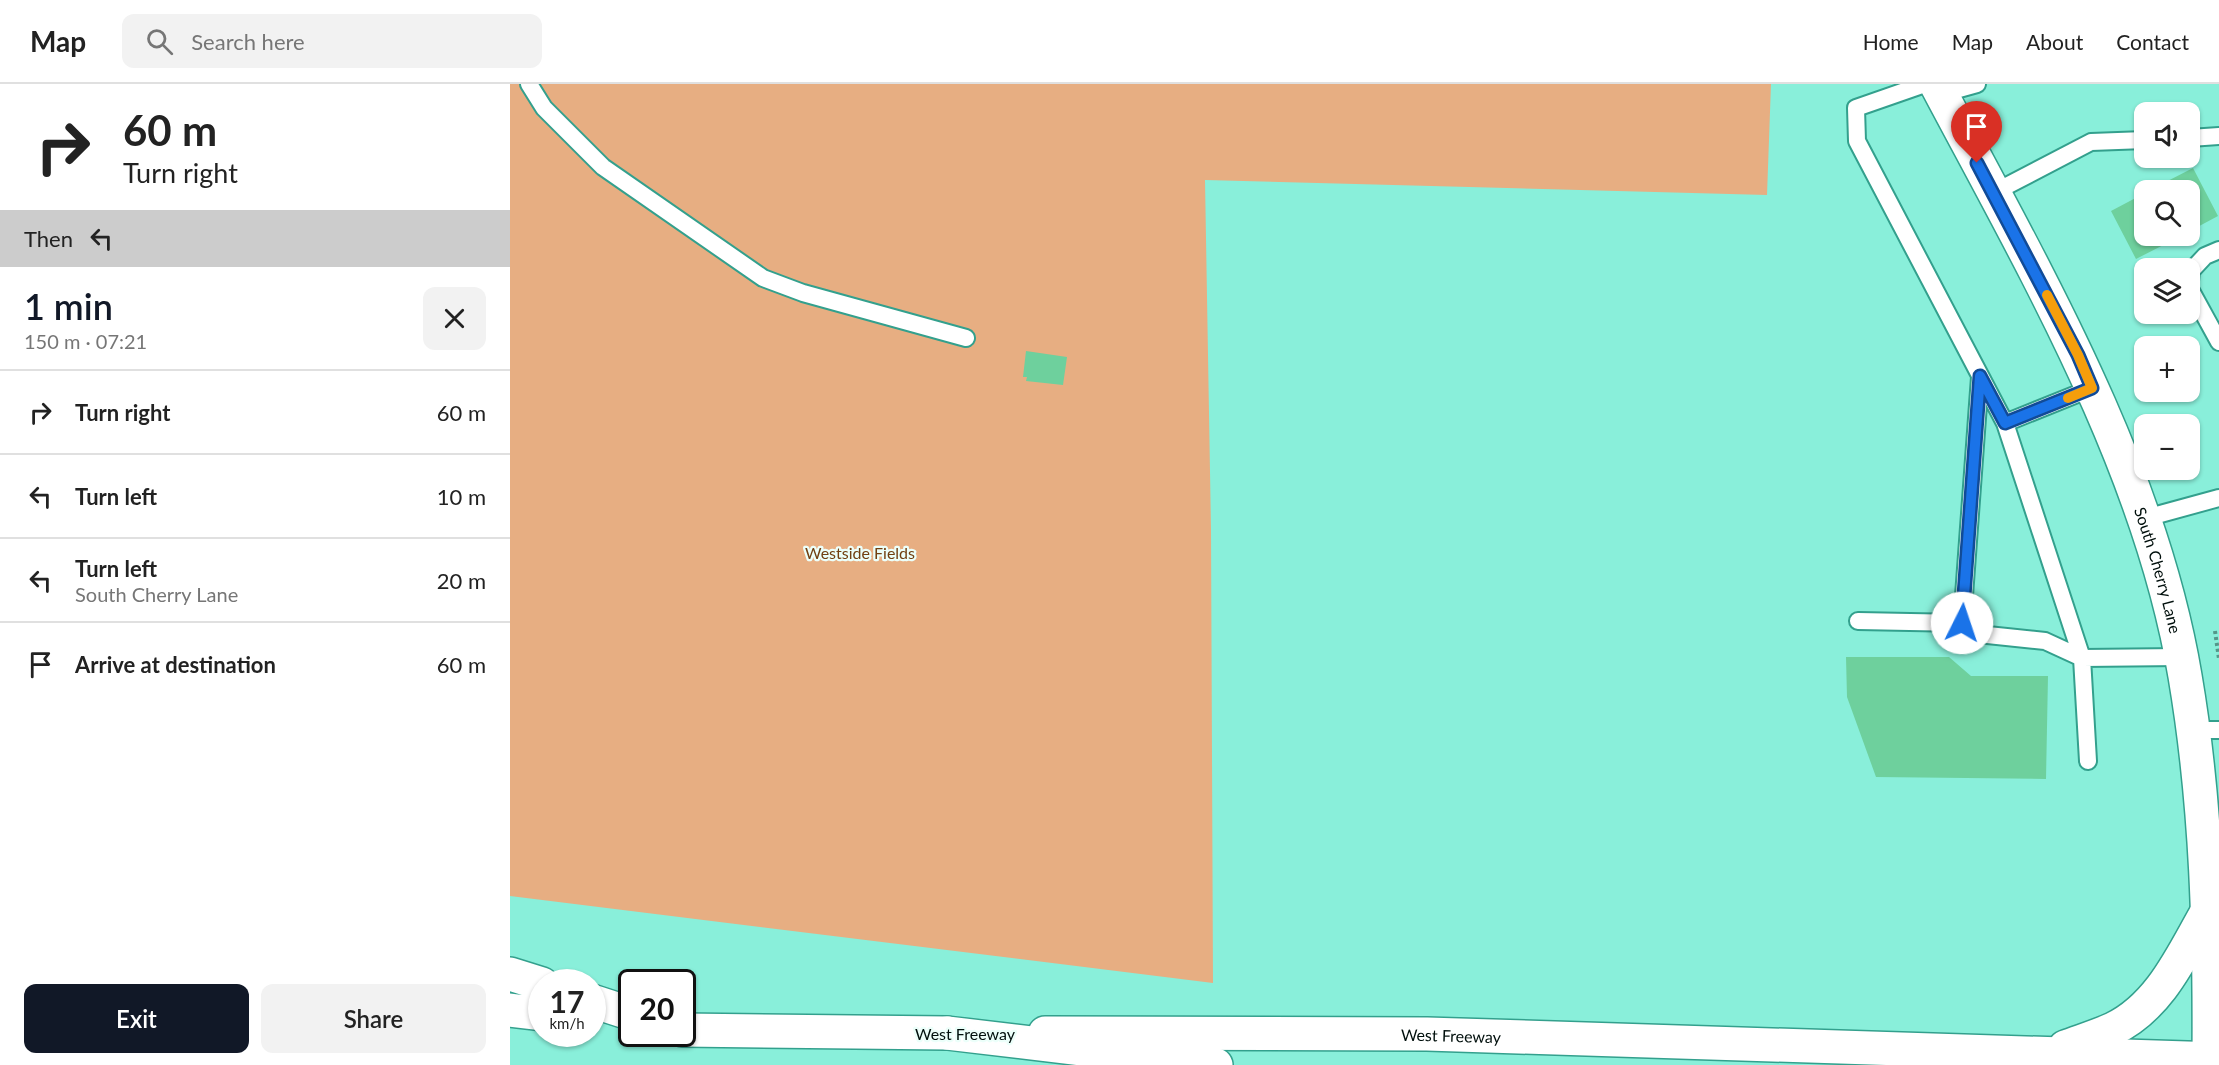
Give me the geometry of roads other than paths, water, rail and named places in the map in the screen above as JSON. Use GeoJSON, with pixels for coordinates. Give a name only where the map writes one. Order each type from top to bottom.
{"type":"FeatureCollection","features":[{"type":"Feature","properties":{"kind":"main road","name":"South Cherry Lane"},"geometry":{"type":"LineString","coordinates":[[1934,87],[1993,193],[2078,355],[2092,388],[2161,575],[2181,657],[2206,730],[2200,781],[2209,908],[2212,1061]]}},
{"type":"Feature","properties":{"kind":"main road"},"geometry":{"type":"LineString","coordinates":[[2209,908],[2219,946]]}},
{"type":"Feature","properties":{"kind":"main road"},"geometry":{"type":"LineString","coordinates":[[2048,1053],[2114,1028],[2146,1006],[2168,980],[2209,908]]}},
{"type":"Feature","properties":{"kind":"main road"},"geometry":{"type":"LineString","coordinates":[[510,974],[528,980]]}},
{"type":"Feature","properties":{"kind":"main road"},"geometry":{"type":"LineString","coordinates":[[510,1010],[528,1012]]}},
{"type":"Feature","properties":{"kind":"main road","name":"West Freeway"},"geometry":{"type":"LineString","coordinates":[[696,1030],[1427,1034],[2048,1053],[2212,1061]]}},
{"type":"Feature","properties":{"kind":"main road"},"geometry":{"type":"LineString","coordinates":[[947,1033],[1216,1065]]}},
{"type":"Feature","properties":{"kind":"lane"},"geometry":{"type":"LineString","coordinates":[[529,84],[544,108],[603,167],[763,278],[803,293],[966,338]]}},
{"type":"Feature","properties":{"kind":"lane"},"geometry":{"type":"LineString","coordinates":[[1977,84],[1934,87],[1856,108],[1857,141],[2005,423],[2082,657],[2088,761]]}},
{"type":"Feature","properties":{"kind":"lane"},"geometry":{"type":"LineString","coordinates":[[2200,137],[2219,136]]}},
{"type":"Feature","properties":{"kind":"lane"},"geometry":{"type":"LineString","coordinates":[[1993,193],[2091,142],[2134,140]]}},
{"type":"Feature","properties":{"kind":"lane"},"geometry":{"type":"LineString","coordinates":[[2200,261],[2205,256],[2219,250]]}},
{"type":"Feature","properties":{"kind":"lane"},"geometry":{"type":"LineString","coordinates":[[2200,307],[2219,342]]}},
{"type":"Feature","properties":{"kind":"lane"},"geometry":{"type":"LineString","coordinates":[[1962,623],[1980,376]]}},
{"type":"Feature","properties":{"kind":"lane"},"geometry":{"type":"LineString","coordinates":[[2005,423],[2092,388]]}},
{"type":"Feature","properties":{"kind":"lane"},"geometry":{"type":"LineString","coordinates":[[2142,519],[2219,498]]}},
{"type":"Feature","properties":{"kind":"lane"},"geometry":{"type":"LineString","coordinates":[[1858,621],[1962,623],[1978,634],[2045,641],[2082,657],[2181,657]]}},
{"type":"Feature","properties":{"kind":"park label","name":"Westside Fields"},"geometry":{"type":"Point","coordinates":[860,552]}}]}
